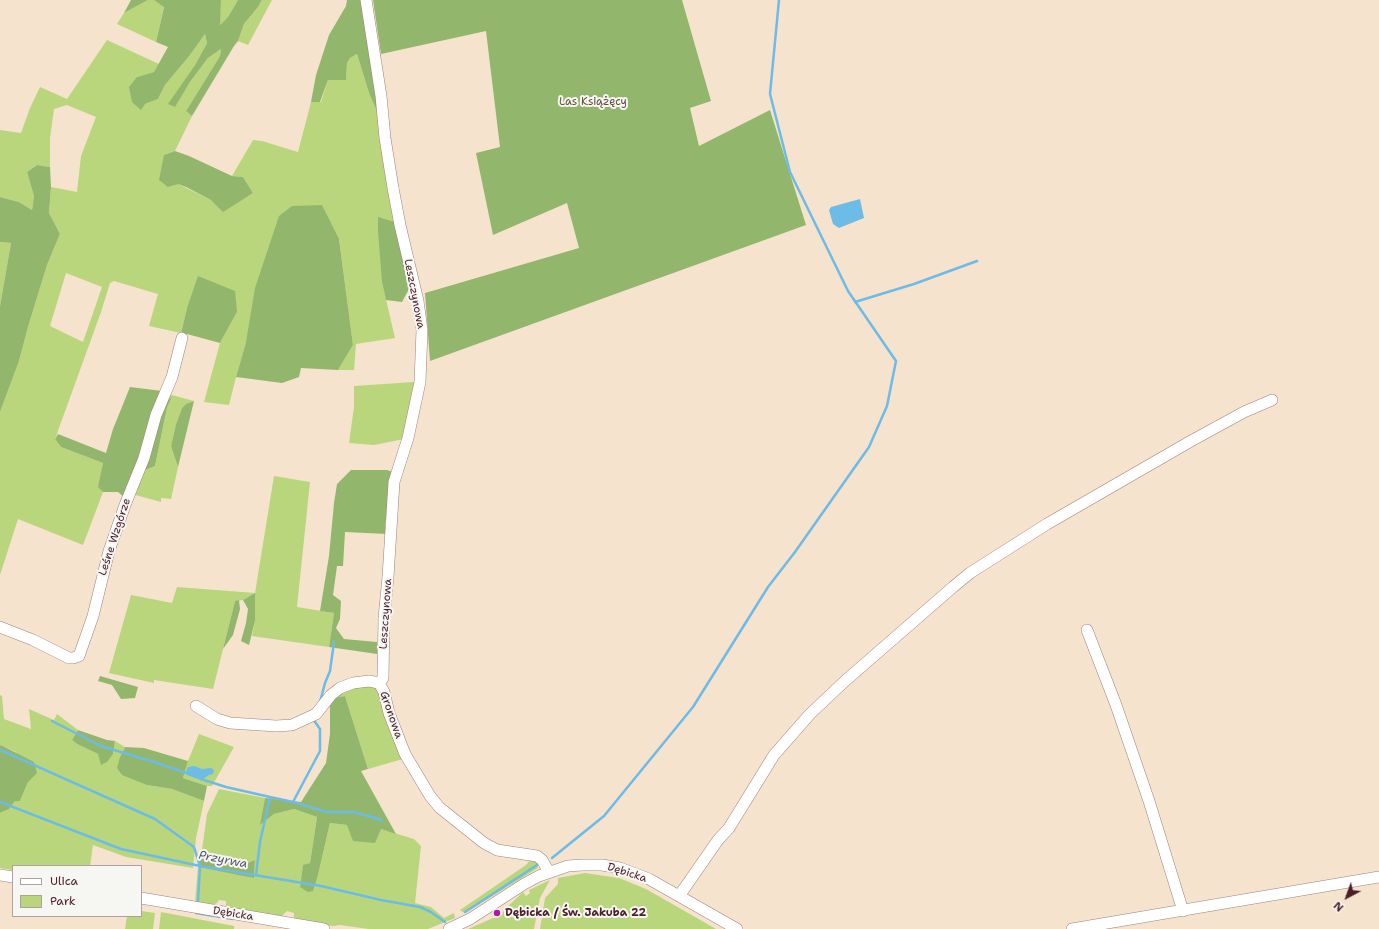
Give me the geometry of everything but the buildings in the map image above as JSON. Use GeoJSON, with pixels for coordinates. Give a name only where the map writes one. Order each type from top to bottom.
{"type":"FeatureCollection","features":[{"type":"Feature","properties":{"kind":"street","name":"Leszczynowa"},"geometry":{"type":"LineString","coordinates":[[366,0],[381,96],[385,138],[410,274],[418,301],[422,330],[420,382],[408,438],[394,482],[384,618],[382,678],[379,683]]}},
{"type":"Feature","properties":{"kind":"street","name":"Leśne Wzgórze"},"geometry":{"type":"LineString","coordinates":[[0,627],[33,640],[69,658],[79,656],[88,632],[109,551],[144,458],[156,415],[172,376],[182,338]]}},
{"type":"Feature","properties":{"kind":"street"},"geometry":{"type":"LineString","coordinates":[[679,896],[718,840],[729,828],[774,755],[805,720],[845,681],[953,587],[970,573],[1047,524],[1185,444],[1244,412],[1272,400]]}},
{"type":"Feature","properties":{"kind":"street"},"geometry":{"type":"LineString","coordinates":[[1088,630],[1124,727],[1149,801],[1183,911]]}},
{"type":"Feature","properties":{"kind":"street","name":"Gronowa"},"geometry":{"type":"LineString","coordinates":[[196,706],[218,719],[230,723],[276,726],[292,725],[316,714],[331,695],[340,688],[353,683],[369,681],[379,683],[384,692],[389,714],[405,754],[430,796],[440,808],[484,843],[497,850],[537,856],[542,860],[549,872]]}},
{"type":"Feature","properties":{"kind":"street","name":"Dębicka"},"geometry":{"type":"LineString","coordinates":[[449,929],[470,919],[524,884],[549,872],[568,866],[602,864],[620,868],[649,879],[737,929]]}},
{"type":"Feature","properties":{"kind":"street"},"geometry":{"type":"LineString","coordinates":[[0,875],[12,877]]}},
{"type":"Feature","properties":{"kind":"street"},"geometry":{"type":"LineString","coordinates":[[1072,929],[1379,877]]}},
{"type":"Feature","properties":{"kind":"street","name":"Dębicka"},"geometry":{"type":"LineString","coordinates":[[142,898],[324,929]]}},
{"type":"Feature","properties":{"kind":"green space"},"geometry":{"type":"Polygon","coordinates":[[[131,0],[148,0],[124,13],[131,0]]]}},
{"type":"Feature","properties":{"kind":"green space"},"geometry":{"type":"Polygon","coordinates":[[[148,0],[154,0],[164,6],[156,42],[117,24],[124,13],[148,0]]]}},
{"type":"Feature","properties":{"kind":"green space"},"geometry":{"type":"Polygon","coordinates":[[[154,0],[221,0],[220,25],[228,17],[238,0],[262,0],[244,24],[238,41],[192,116],[186,111],[220,56],[221,49],[208,58],[190,82],[175,107],[168,104],[195,65],[207,43],[205,34],[165,85],[158,99],[145,104],[141,110],[132,102],[129,87],[137,77],[154,72],[168,47],[156,42],[164,7],[154,0]]]}},
{"type":"Feature","properties":{"kind":"green space"},"geometry":{"type":"Polygon","coordinates":[[[221,0],[238,0],[228,17],[219,26],[221,0]]]}},
{"type":"Feature","properties":{"kind":"green space"},"geometry":{"type":"Polygon","coordinates":[[[262,0],[272,0],[248,45],[238,41],[244,24],[262,0]]]}},
{"type":"Feature","properties":{"kind":"green space"},"geometry":{"type":"Polygon","coordinates":[[[347,0],[362,0],[377,88],[378,114],[369,93],[357,54],[350,58],[347,63],[346,80],[328,80],[320,102],[311,102],[316,75],[329,35],[346,6],[347,0]]]}},
{"type":"Feature","properties":{"kind":"green space","name":"Las Książęcy"},"geometry":{"type":"Polygon","coordinates":[[[373,0],[682,0],[711,101],[690,108],[699,146],[770,110],[806,225],[430,361],[425,293],[579,248],[567,203],[493,235],[476,153],[500,147],[486,31],[381,54],[373,0]]]}},
{"type":"Feature","properties":{"kind":"green space"},"geometry":{"type":"Polygon","coordinates":[[[205,34],[207,43],[195,65],[169,104],[175,106],[190,82],[208,58],[221,49],[220,56],[186,111],[192,116],[175,151],[164,155],[178,184],[211,200],[239,201],[253,193],[243,177],[232,176],[253,140],[262,141],[298,152],[311,102],[321,102],[328,80],[346,80],[347,63],[350,58],[357,54],[369,93],[378,114],[395,222],[382,282],[395,338],[356,344],[354,370],[338,370],[353,345],[339,239],[246,342],[229,405],[204,402],[220,343],[237,312],[187,308],[181,333],[149,326],[158,294],[114,281],[110,283],[55,439],[61,447],[103,463],[99,487],[103,492],[83,545],[18,519],[0,575],[0,412],[19,361],[47,265],[60,234],[49,213],[51,187],[77,192],[81,156],[96,117],[67,105],[54,109],[50,138],[50,167],[37,165],[27,172],[34,196],[32,210],[19,202],[0,197],[0,130],[21,133],[30,108],[40,87],[67,99],[107,40],[159,64],[154,72],[137,77],[145,104],[158,99],[165,85],[205,34]],[[66,273],[50,326],[83,342],[102,287],[66,273]]]}},
{"type":"Feature","properties":{"kind":"green space"},"geometry":{"type":"Polygon","coordinates":[[[175,151],[232,176],[243,177],[253,193],[223,212],[211,200],[186,187],[178,184],[168,187],[159,180],[164,155],[175,151]]]}},
{"type":"Feature","properties":{"kind":"green space"},"geometry":{"type":"Polygon","coordinates":[[[37,165],[50,167],[51,187],[49,213],[60,234],[47,265],[19,361],[0,412],[0,306],[11,243],[0,242],[0,197],[19,202],[32,210],[34,196],[27,172],[37,165]]]}},
{"type":"Feature","properties":{"kind":"green space"},"geometry":{"type":"Polygon","coordinates":[[[322,205],[339,239],[353,345],[338,370],[301,368],[299,377],[282,383],[236,377],[246,342],[255,288],[279,216],[292,206],[322,205]]]}},
{"type":"Feature","properties":{"kind":"green space"},"geometry":{"type":"Polygon","coordinates":[[[378,217],[395,222],[409,289],[402,302],[386,300],[382,282],[378,217]]]}},
{"type":"Feature","properties":{"kind":"green space"},"geometry":{"type":"Polygon","coordinates":[[[0,242],[11,243],[0,306],[0,242]]]}},
{"type":"Feature","properties":{"kind":"green space"},"geometry":{"type":"Polygon","coordinates":[[[198,276],[235,291],[237,312],[220,343],[181,333],[187,308],[198,276]]]}},
{"type":"Feature","properties":{"kind":"green space"},"geometry":{"type":"Polygon","coordinates":[[[414,382],[404,439],[374,445],[349,443],[354,407],[354,386],[414,382]]]}},
{"type":"Feature","properties":{"kind":"green space"},"geometry":{"type":"Polygon","coordinates":[[[130,387],[162,391],[125,498],[118,492],[103,492],[98,487],[103,463],[61,447],[55,439],[58,434],[106,453],[113,429],[130,387]]]}},
{"type":"Feature","properties":{"kind":"green space"},"geometry":{"type":"Polygon","coordinates":[[[168,394],[194,401],[186,404],[182,408],[176,424],[171,446],[178,467],[171,499],[161,498],[161,502],[132,494],[145,470],[155,466],[167,408],[171,399],[168,394]]]}},
{"type":"Feature","properties":{"kind":"green space"},"geometry":{"type":"Polygon","coordinates":[[[168,394],[171,399],[167,408],[155,466],[145,470],[145,466],[168,394]]]}},
{"type":"Feature","properties":{"kind":"green space"},"geometry":{"type":"Polygon","coordinates":[[[194,401],[178,467],[171,446],[176,424],[182,408],[186,404],[194,401]]]}},
{"type":"Feature","properties":{"kind":"green space"},"geometry":{"type":"Polygon","coordinates":[[[351,470],[387,470],[393,472],[385,525],[387,534],[345,532],[343,566],[337,566],[333,595],[341,601],[340,619],[336,628],[344,639],[377,642],[377,654],[329,647],[334,613],[320,611],[329,556],[337,484],[351,470]]]}},
{"type":"Feature","properties":{"kind":"green space"},"geometry":{"type":"Polygon","coordinates":[[[274,476],[310,482],[297,607],[334,613],[329,647],[252,636],[255,621],[255,593],[274,476]]]}},
{"type":"Feature","properties":{"kind":"green space"},"geometry":{"type":"Polygon","coordinates":[[[177,587],[255,593],[243,600],[235,601],[213,689],[154,680],[154,683],[109,673],[131,595],[172,603],[177,587]]]}},
{"type":"Feature","properties":{"kind":"green space"},"geometry":{"type":"Polygon","coordinates":[[[255,593],[255,621],[249,645],[241,641],[248,609],[243,600],[255,593]]]}},
{"type":"Feature","properties":{"kind":"green space"},"geometry":{"type":"Polygon","coordinates":[[[239,600],[240,609],[233,635],[223,649],[235,601],[239,600]]]}},
{"type":"Feature","properties":{"kind":"green space"},"geometry":{"type":"Polygon","coordinates":[[[100,676],[138,687],[135,698],[121,699],[112,685],[98,681],[100,676]]]}},
{"type":"Feature","properties":{"kind":"green space"},"geometry":{"type":"Polygon","coordinates":[[[364,685],[379,687],[403,759],[368,769],[345,696],[333,698],[351,687],[364,685]]]}},
{"type":"Feature","properties":{"kind":"green space"},"geometry":{"type":"Polygon","coordinates":[[[0,695],[2,696],[4,719],[31,729],[29,709],[54,720],[57,714],[78,730],[72,740],[77,744],[98,754],[113,754],[115,741],[125,747],[120,757],[147,785],[172,789],[204,801],[196,838],[193,868],[126,857],[93,845],[90,865],[12,865],[12,870],[0,868],[0,813],[9,809],[15,801],[20,801],[28,782],[16,752],[1,745],[0,746],[0,695]]]}},
{"type":"Feature","properties":{"kind":"green space"},"geometry":{"type":"Polygon","coordinates":[[[345,696],[368,769],[361,771],[396,834],[381,829],[375,843],[353,841],[347,825],[330,823],[313,891],[308,892],[300,887],[303,865],[310,863],[317,817],[294,809],[274,814],[260,825],[265,798],[301,802],[326,763],[330,734],[330,705],[333,698],[345,696]]]}},
{"type":"Feature","properties":{"kind":"green space"},"geometry":{"type":"Polygon","coordinates":[[[78,730],[107,740],[115,741],[113,754],[107,762],[101,765],[98,754],[72,740],[78,730]]]}},
{"type":"Feature","properties":{"kind":"green space"},"geometry":{"type":"Polygon","coordinates":[[[199,734],[234,747],[212,786],[207,786],[183,778],[199,734]]]}},
{"type":"Feature","properties":{"kind":"green space"},"geometry":{"type":"Polygon","coordinates":[[[1,745],[34,762],[37,773],[28,782],[20,801],[15,801],[9,809],[0,813],[0,746],[1,745]]]}},
{"type":"Feature","properties":{"kind":"green space"},"geometry":{"type":"Polygon","coordinates":[[[125,747],[144,748],[188,761],[183,778],[207,786],[204,801],[172,789],[147,785],[122,775],[117,768],[125,747]]]}},
{"type":"Feature","properties":{"kind":"green space"},"geometry":{"type":"Polygon","coordinates":[[[219,789],[265,798],[261,824],[274,814],[294,809],[317,817],[310,863],[303,866],[300,887],[318,875],[330,823],[381,829],[414,839],[421,846],[415,903],[431,907],[444,918],[454,913],[455,918],[428,929],[369,929],[340,925],[333,926],[297,920],[294,918],[294,913],[287,911],[281,917],[230,909],[226,906],[226,901],[219,900],[211,906],[195,902],[198,867],[254,877],[255,860],[247,863],[217,861],[201,857],[207,814],[219,789]]]}},
{"type":"Feature","properties":{"kind":"green space"},"geometry":{"type":"Polygon","coordinates":[[[201,857],[217,861],[247,863],[255,860],[254,878],[198,867],[201,857]]]}},
{"type":"Feature","properties":{"kind":"green space"},"geometry":{"type":"Polygon","coordinates":[[[531,859],[536,859],[538,868],[465,913],[460,910],[526,865],[531,859]]]}},
{"type":"Feature","properties":{"kind":"green space"},"geometry":{"type":"Polygon","coordinates":[[[585,873],[619,878],[646,889],[716,929],[540,929],[545,898],[558,884],[558,878],[585,873]]]}},
{"type":"Feature","properties":{"kind":"green space"},"geometry":{"type":"Polygon","coordinates":[[[550,880],[540,898],[534,929],[468,929],[502,915],[504,910],[523,892],[526,896],[530,893],[529,890],[550,880]]]}},
{"type":"Feature","properties":{"kind":"green space"},"geometry":{"type":"Polygon","coordinates":[[[142,911],[155,913],[153,929],[125,929],[127,917],[142,917],[142,911]]]}},
{"type":"Feature","properties":{"kind":"green space"},"geometry":{"type":"Polygon","coordinates":[[[161,912],[234,926],[234,929],[159,929],[161,912]]]}},
{"type":"Feature","properties":{"kind":"water"},"geometry":{"type":"Polygon","coordinates":[[[860,199],[864,218],[839,228],[833,224],[829,210],[831,207],[860,199]]]}},
{"type":"Feature","properties":{"kind":"water"},"geometry":{"type":"Polygon","coordinates":[[[194,766],[202,769],[211,768],[214,770],[213,774],[201,780],[187,775],[186,772],[188,767],[194,766]]]}},
{"type":"Feature","properties":{"kind":"waterway"},"geometry":{"type":"LineString","coordinates":[[552,858],[604,816],[693,707],[768,587],[795,552],[869,447],[887,406],[896,361],[848,291],[790,172],[770,94],[779,0]]}},
{"type":"Feature","properties":{"kind":"waterway"},"geometry":{"type":"LineString","coordinates":[[855,302],[914,284],[977,261]]}},
{"type":"Feature","properties":{"kind":"waterway"},"geometry":{"type":"LineString","coordinates":[[320,702],[330,671],[334,642]]}},
{"type":"Feature","properties":{"kind":"waterway"},"geometry":{"type":"LineString","coordinates":[[256,875],[260,842],[270,797],[293,802],[320,751],[320,729],[313,719]]}},
{"type":"Feature","properties":{"kind":"waterway"},"geometry":{"type":"LineString","coordinates":[[52,721],[101,746],[189,774]]}},
{"type":"Feature","properties":{"kind":"waterway"},"geometry":{"type":"LineString","coordinates":[[0,750],[155,819],[194,847],[200,866],[198,901]]}},
{"type":"Feature","properties":{"kind":"waterway"},"geometry":{"type":"LineString","coordinates":[[201,779],[226,787],[270,797]]}},
{"type":"Feature","properties":{"kind":"waterway","name":"Przyrwa"},"geometry":{"type":"LineString","coordinates":[[0,802],[121,849],[200,866],[321,886],[381,900],[420,907],[431,912],[445,922]]}},
{"type":"Feature","properties":{"kind":"waterway"},"geometry":{"type":"LineString","coordinates":[[293,802],[327,812],[354,812],[382,820]]}},
{"type":"Feature","properties":{"kind":"waterway"},"geometry":{"type":"LineString","coordinates":[[465,912],[537,865]]}},
{"type":"Feature","properties":{"kind":"waterway"},"geometry":{"type":"LineString","coordinates":[[196,913],[233,919]]}},
{"type":"Feature","properties":{"kind":"place","name":"Dębicka / Św. Jakuba 22"},"geometry":{"type":"Point","coordinates":[497,913]}}]}
